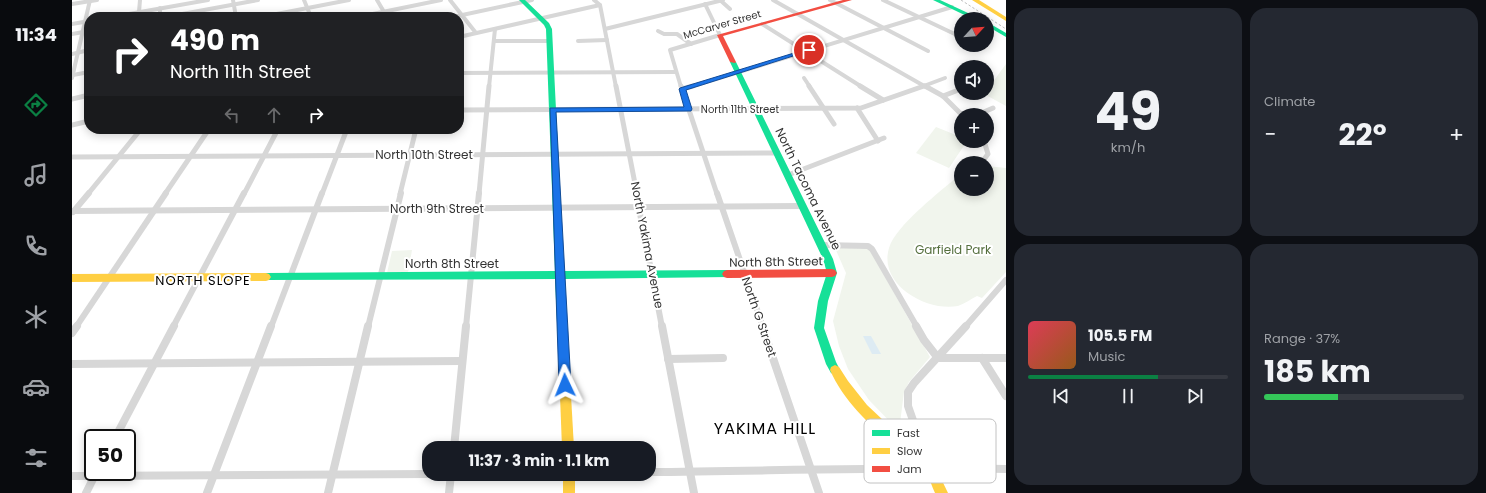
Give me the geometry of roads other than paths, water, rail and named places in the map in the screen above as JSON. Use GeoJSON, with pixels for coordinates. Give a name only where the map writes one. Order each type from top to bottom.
{"type":"FeatureCollection","features":[{"type":"Feature","properties":{"kind":"main road","name":"McCarver Street"},"geometry":{"type":"LineString","coordinates":[[720,36],[798,14],[833,2],[849,0]]}},
{"type":"Feature","properties":{"kind":"main road"},"geometry":{"type":"LineString","coordinates":[[936,0],[961,12]]}},
{"type":"Feature","properties":{"kind":"main road"},"geometry":{"type":"LineString","coordinates":[[975,0],[1006,19]]}},
{"type":"Feature","properties":{"kind":"main road"},"geometry":{"type":"LineString","coordinates":[[526,1],[549,27],[568,441]]}},
{"type":"Feature","properties":{"kind":"main road"},"geometry":{"type":"LineString","coordinates":[[994,28],[1006,35]]}},
{"type":"Feature","properties":{"kind":"main road","name":"North Tacoma Avenue"},"geometry":{"type":"LineString","coordinates":[[720,36],[828,259],[832,273]]}},
{"type":"Feature","properties":{"kind":"main road"},"geometry":{"type":"LineString","coordinates":[[832,273],[823,301],[819,328],[831,364],[844,385],[863,409],[874,419]]}},
{"type":"Feature","properties":{"kind":"main road","name":"North 8th Street"},"geometry":{"type":"LineString","coordinates":[[72,278],[560,276],[832,273]]}},
{"type":"Feature","properties":{"kind":"main road"},"geometry":{"type":"LineString","coordinates":[[569,481],[570,493]]}},
{"type":"Feature","properties":{"kind":"main road"},"geometry":{"type":"LineString","coordinates":[[937,483],[942,493]]}},
{"type":"Feature","properties":{"kind":"street"},"geometry":{"type":"LineString","coordinates":[[72,4],[97,0]]}},
{"type":"Feature","properties":{"kind":"street"},"geometry":{"type":"LineString","coordinates":[[140,0],[139,12],[208,0]]}},
{"type":"Feature","properties":{"kind":"street"},"geometry":{"type":"LineString","coordinates":[[188,12],[233,2],[258,0]]}},
{"type":"Feature","properties":{"kind":"street"},"geometry":{"type":"LineString","coordinates":[[304,0],[309,12]]}},
{"type":"Feature","properties":{"kind":"street"},"geometry":{"type":"LineString","coordinates":[[287,12],[349,0]]}},
{"type":"Feature","properties":{"kind":"street"},"geometry":{"type":"LineString","coordinates":[[377,0],[384,12],[441,0]]}},
{"type":"Feature","properties":{"kind":"street"},"geometry":{"type":"LineString","coordinates":[[450,0],[460,12]]}},
{"type":"Feature","properties":{"kind":"street"},"geometry":{"type":"LineString","coordinates":[[594,0],[600,5]]}},
{"type":"Feature","properties":{"kind":"street"},"geometry":{"type":"LineString","coordinates":[[605,29],[721,0],[730,8]]}},
{"type":"Feature","properties":{"kind":"street"},"geometry":{"type":"LineString","coordinates":[[773,0],[943,96],[955,108]]}},
{"type":"Feature","properties":{"kind":"street"},"geometry":{"type":"LineString","coordinates":[[883,0],[954,34]]}},
{"type":"Feature","properties":{"kind":"street"},"geometry":{"type":"LineString","coordinates":[[86,12],[89,1]]}},
{"type":"Feature","properties":{"kind":"street"},"geometry":{"type":"LineString","coordinates":[[464,15],[526,1]]}},
{"type":"Feature","properties":{"kind":"street"},"geometry":{"type":"LineString","coordinates":[[233,2],[235,12]]}},
{"type":"Feature","properties":{"kind":"street"},"geometry":{"type":"LineString","coordinates":[[833,2],[928,51]]}},
{"type":"Feature","properties":{"kind":"street","name":"North Tacoma Avenue"},"geometry":{"type":"LineString","coordinates":[[705,4],[720,36]]}},
{"type":"Feature","properties":{"kind":"street"},"geometry":{"type":"LineString","coordinates":[[464,36],[600,5]]}},
{"type":"Feature","properties":{"kind":"street","name":"North Yakima Avenue"},"geometry":{"type":"LineString","coordinates":[[600,5],[608,40],[694,493]]}},
{"type":"Feature","properties":{"kind":"street"},"geometry":{"type":"LineString","coordinates":[[682,89],[952,8]]}},
{"type":"Feature","properties":{"kind":"street"},"geometry":{"type":"LineString","coordinates":[[464,18],[476,33]]}},
{"type":"Feature","properties":{"kind":"street"},"geometry":{"type":"LineString","coordinates":[[72,24],[84,22],[72,76],[84,73]]}},
{"type":"Feature","properties":{"kind":"street"},"geometry":{"type":"LineString","coordinates":[[762,24],[883,100]]}},
{"type":"Feature","properties":{"kind":"street"},"geometry":{"type":"LineString","coordinates":[[455,441],[495,29]]}},
{"type":"Feature","properties":{"kind":"street"},"geometry":{"type":"LineString","coordinates":[[658,30],[664,34],[677,34],[691,44]]}},
{"type":"Feature","properties":{"kind":"street"},"geometry":{"type":"LineString","coordinates":[[72,34],[84,32]]}},
{"type":"Feature","properties":{"kind":"street","name":"McCarver Street"},"geometry":{"type":"LineString","coordinates":[[670,50],[720,36]]}},
{"type":"Feature","properties":{"kind":"street"},"geometry":{"type":"LineString","coordinates":[[578,40],[608,40]]}},
{"type":"Feature","properties":{"kind":"street"},"geometry":{"type":"LineString","coordinates":[[494,41],[550,41]]}},
{"type":"Feature","properties":{"kind":"street","name":"North G Street"},"geometry":{"type":"LineString","coordinates":[[670,50],[676,72],[819,493]]}},
{"type":"Feature","properties":{"kind":"street"},"geometry":{"type":"LineString","coordinates":[[72,54],[84,51]]}},
{"type":"Feature","properties":{"kind":"street"},"geometry":{"type":"LineString","coordinates":[[464,73],[676,72]]}},
{"type":"Feature","properties":{"kind":"street"},"geometry":{"type":"LineString","coordinates":[[804,78],[834,124]]}},
{"type":"Feature","properties":{"kind":"street","name":"North 11th Street"},"geometry":{"type":"LineString","coordinates":[[464,110],[861,108],[945,78]]}},
{"type":"Feature","properties":{"kind":"street"},"geometry":{"type":"LineString","coordinates":[[943,96],[954,92]]}},
{"type":"Feature","properties":{"kind":"street"},"geometry":{"type":"LineString","coordinates":[[72,99],[84,96]]}},
{"type":"Feature","properties":{"kind":"street"},"geometry":{"type":"LineString","coordinates":[[857,108],[878,141]]}},
{"type":"Feature","properties":{"kind":"street"},"geometry":{"type":"LineString","coordinates":[[72,129],[74,125],[84,122]]}},
{"type":"Feature","properties":{"kind":"street"},"geometry":{"type":"LineString","coordinates":[[73,212],[137,134]]}},
{"type":"Feature","properties":{"kind":"street"},"geometry":{"type":"LineString","coordinates":[[72,333],[206,134]]}},
{"type":"Feature","properties":{"kind":"street"},"geometry":{"type":"LineString","coordinates":[[120,429],[275,134]]}},
{"type":"Feature","properties":{"kind":"street"},"geometry":{"type":"LineString","coordinates":[[207,493],[345,134]]}},
{"type":"Feature","properties":{"kind":"street"},"geometry":{"type":"LineString","coordinates":[[328,493],[415,134]]}},
{"type":"Feature","properties":{"kind":"street"},"geometry":{"type":"LineString","coordinates":[[788,175],[884,138]]}},
{"type":"Feature","properties":{"kind":"street","name":"North 10th Street"},"geometry":{"type":"LineString","coordinates":[[72,157],[777,153]]}},
{"type":"Feature","properties":{"kind":"street","name":"North 9th Street"},"geometry":{"type":"LineString","coordinates":[[73,212],[154,210],[557,209],[802,206]]}},
{"type":"Feature","properties":{"kind":"street"},"geometry":{"type":"LineString","coordinates":[[821,245],[868,246],[872,249],[924,340],[938,358]]}},
{"type":"Feature","properties":{"kind":"street"},"geometry":{"type":"LineString","coordinates":[[914,419],[907,399],[914,383],[938,358],[1006,280]]}},
{"type":"Feature","properties":{"kind":"street"},"geometry":{"type":"LineString","coordinates":[[668,359],[723,358]]}},
{"type":"Feature","properties":{"kind":"street"},"geometry":{"type":"LineString","coordinates":[[938,358],[1006,358]]}},
{"type":"Feature","properties":{"kind":"street"},"geometry":{"type":"LineString","coordinates":[[982,358],[1006,396]]}},
{"type":"Feature","properties":{"kind":"street"},"geometry":{"type":"LineString","coordinates":[[72,364],[462,361]]}},
{"type":"Feature","properties":{"kind":"street"},"geometry":{"type":"LineString","coordinates":[[996,469],[1006,469]]}},
{"type":"Feature","properties":{"kind":"street"},"geometry":{"type":"LineString","coordinates":[[656,472],[812,472],[864,470]]}},
{"type":"Feature","properties":{"kind":"street"},"geometry":{"type":"LineString","coordinates":[[136,475],[213,476],[422,474]]}},
{"type":"Feature","properties":{"kind":"street"},"geometry":{"type":"LineString","coordinates":[[72,476],[84,475]]}},
{"type":"Feature","properties":{"kind":"street"},"geometry":{"type":"LineString","coordinates":[[86,493],[92,481]]}},
{"type":"Feature","properties":{"kind":"street"},"geometry":{"type":"LineString","coordinates":[[449,493],[450,481]]}},
{"type":"Feature","properties":{"kind":"railway"},"geometry":{"type":"LineString","coordinates":[[961,0],[1006,29]]}},
{"type":"Feature","properties":{"kind":"district","name":"NORTH SLOPE"},"geometry":{"type":"Point","coordinates":[203,280]}},
{"type":"Feature","properties":{"kind":"district","name":"YAKIMA HILL"},"geometry":{"type":"Point","coordinates":[765,428]}},
{"type":"Feature","properties":{"kind":"park label","name":"Garfield Park"},"geometry":{"type":"Point","coordinates":[953,250]}}]}
